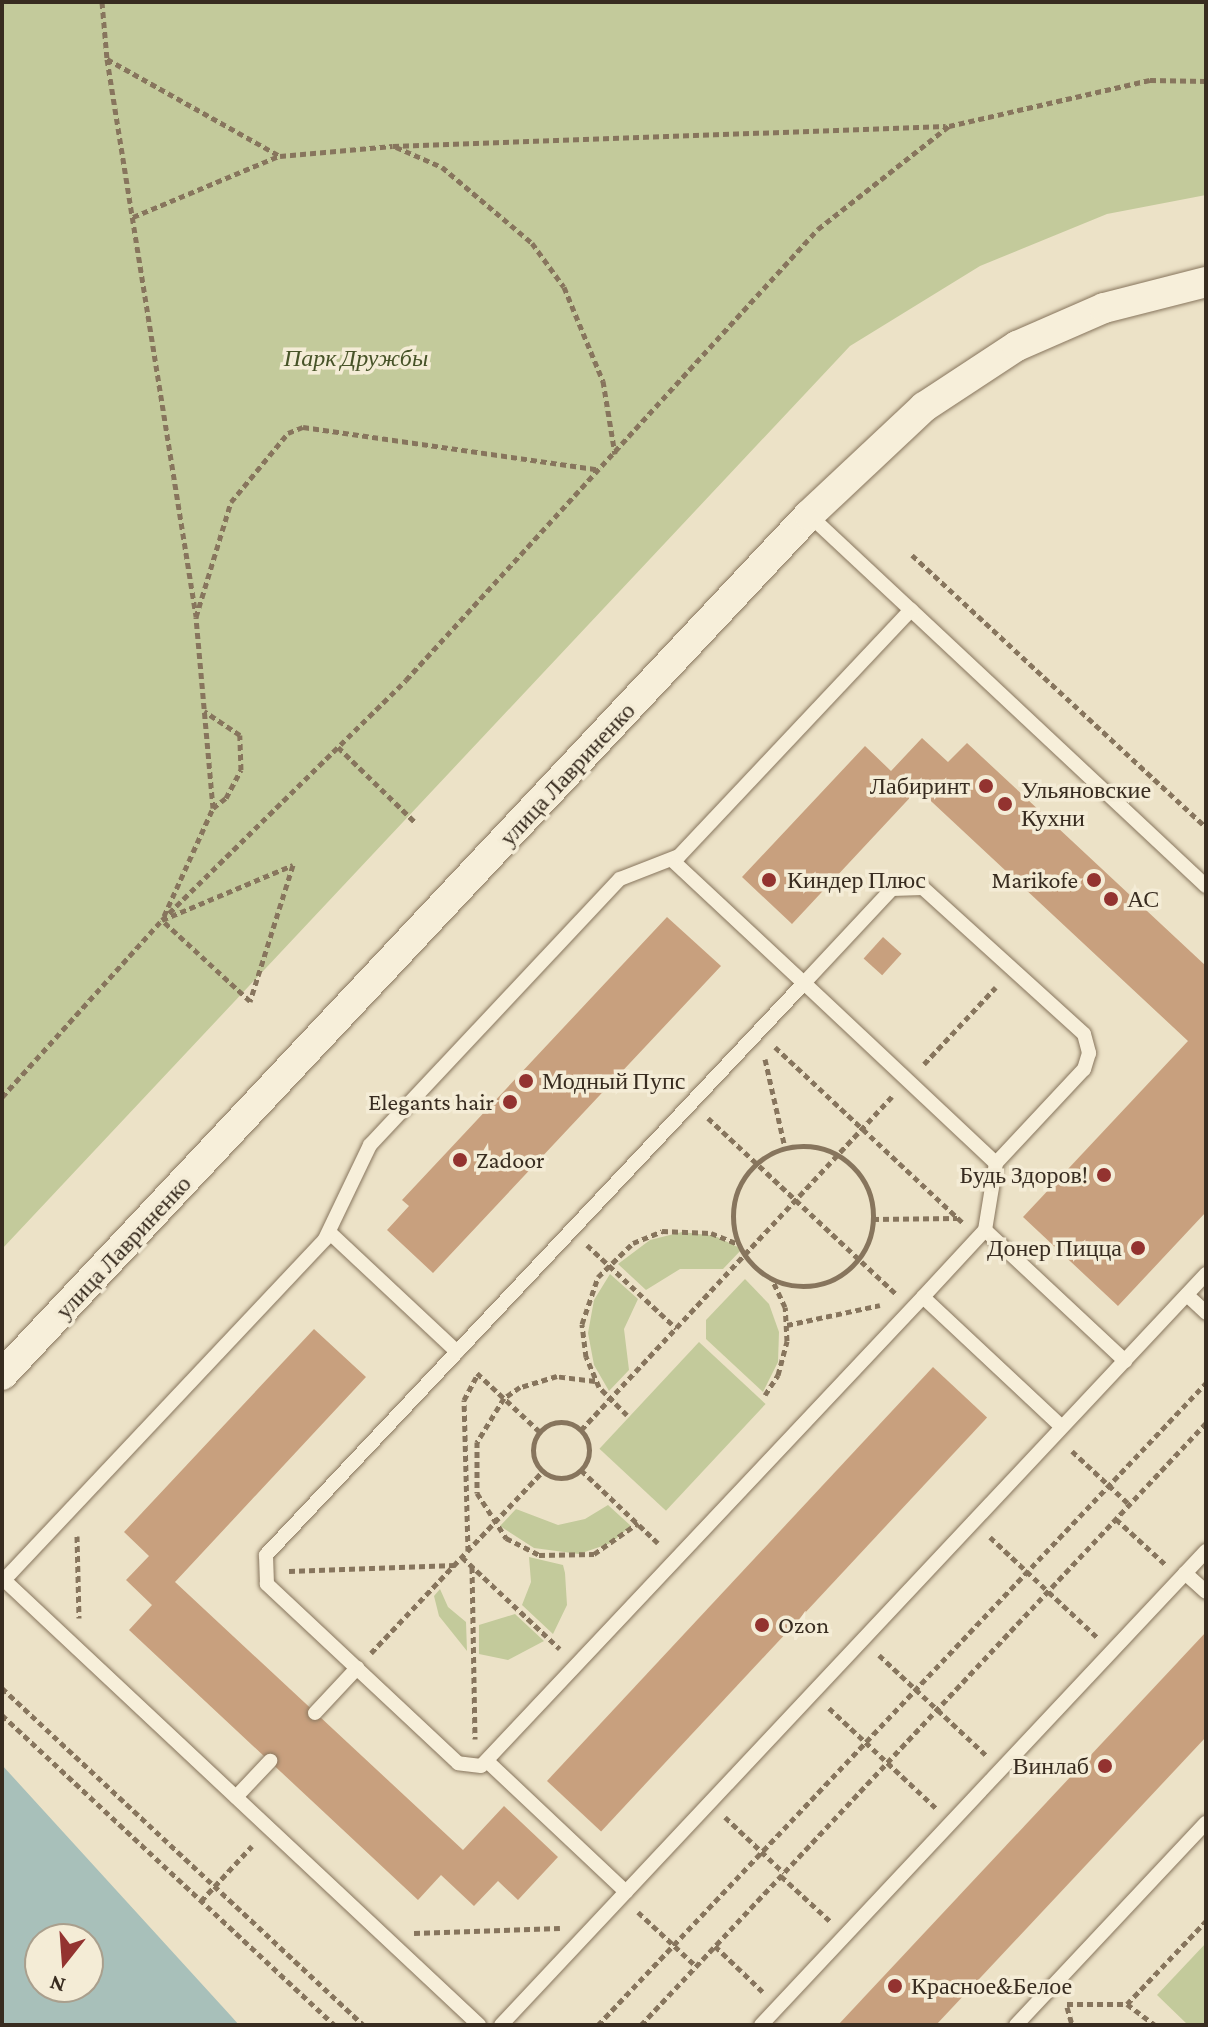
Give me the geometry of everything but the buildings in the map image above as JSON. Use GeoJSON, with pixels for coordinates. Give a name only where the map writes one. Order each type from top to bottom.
{"type":"FeatureCollection","features":[{"type":"Feature","properties":{"kind":"street","name":"улица Лавриненко"},"geometry":{"type":"LineString","coordinates":[[2,1375],[809,515],[924,407],[1017,346],[1104,308],[1206,282]]}},
{"type":"Feature","properties":{"kind":"lane"},"geometry":{"type":"LineString","coordinates":[[809,515],[1206,886]]}},
{"type":"Feature","properties":{"kind":"lane"},"geometry":{"type":"LineString","coordinates":[[479,2025],[3,1579],[330,1233],[370,1145],[620,879],[672,860],[911,610]]}},
{"type":"Feature","properties":{"kind":"lane"},"geometry":{"type":"LineString","coordinates":[[672,860],[996,1163]]}},
{"type":"Feature","properties":{"kind":"lane"},"geometry":{"type":"LineString","coordinates":[[481,1765],[982,1234],[996,1163],[1084,1069],[1089,1053],[1084,1034],[933,893],[903,886],[892,889],[266,1555],[264,1572],[272,1589],[458,1763],[481,1765],[624,1894]]}},
{"type":"Feature","properties":{"kind":"lane"},"geometry":{"type":"LineString","coordinates":[[330,1233],[456,1352]]}},
{"type":"Feature","properties":{"kind":"lane"},"geometry":{"type":"LineString","coordinates":[[982,1234],[1125,1361]]}},
{"type":"Feature","properties":{"kind":"lane"},"geometry":{"type":"LineString","coordinates":[[501,2025],[1206,1274]]}},
{"type":"Feature","properties":{"kind":"lane"},"geometry":{"type":"LineString","coordinates":[[1187,1295],[1206,1313]]}},
{"type":"Feature","properties":{"kind":"lane"},"geometry":{"type":"LineString","coordinates":[[923,1297],[1059,1431]]}},
{"type":"Feature","properties":{"kind":"lane"},"geometry":{"type":"LineString","coordinates":[[761,2025],[1206,1551]]}},
{"type":"Feature","properties":{"kind":"lane"},"geometry":{"type":"LineString","coordinates":[[1183,1576],[1206,1592]]}},
{"type":"Feature","properties":{"kind":"lane"},"geometry":{"type":"LineString","coordinates":[[315,1713],[357,1668]]}},
{"type":"Feature","properties":{"kind":"lane"},"geometry":{"type":"LineString","coordinates":[[236,1797],[270,1761]]}},
{"type":"Feature","properties":{"kind":"lane"},"geometry":{"type":"LineString","coordinates":[[1016,2025],[1206,1823]]}},
{"type":"Feature","properties":{"kind":"path"},"geometry":{"type":"LineString","coordinates":[[102,2],[107,59],[196,617],[213,808]]}},
{"type":"Feature","properties":{"kind":"path"},"geometry":{"type":"LineString","coordinates":[[107,59],[280,156]]}},
{"type":"Feature","properties":{"kind":"path"},"geometry":{"type":"LineString","coordinates":[[132,217],[280,156],[393,146],[949,126],[1150,80],[1206,81]]}},
{"type":"Feature","properties":{"kind":"path"},"geometry":{"type":"LineString","coordinates":[[2,1097],[162,920],[338,747],[601,470],[818,229],[949,126]]}},
{"type":"Feature","properties":{"kind":"path"},"geometry":{"type":"LineString","coordinates":[[393,146],[442,167],[532,243],[564,287],[603,381],[615,455]]}},
{"type":"Feature","properties":{"kind":"path"},"geometry":{"type":"LineString","coordinates":[[196,617],[231,502],[288,433],[303,427],[601,470]]}},
{"type":"Feature","properties":{"kind":"path"},"geometry":{"type":"LineString","coordinates":[[912,555],[1206,827]]}},
{"type":"Feature","properties":{"kind":"path"},"geometry":{"type":"LineString","coordinates":[[162,920],[213,808],[226,798],[241,770],[240,735],[204,711]]}},
{"type":"Feature","properties":{"kind":"path"},"geometry":{"type":"LineString","coordinates":[[338,747],[416,823]]}},
{"type":"Feature","properties":{"kind":"path"},"geometry":{"type":"LineString","coordinates":[[293,865],[250,1001],[162,920],[279,871],[293,865]]}},
{"type":"Feature","properties":{"kind":"path"},"geometry":{"type":"LineString","coordinates":[[581,1430],[1014,968]]}},
{"type":"Feature","properties":{"kind":"path"},"geometry":{"type":"LineString","coordinates":[[758,1031],[958,1218],[982,1234]]}},
{"type":"Feature","properties":{"kind":"path"},"geometry":{"type":"LineString","coordinates":[[758,1031],[785,1148]]}},
{"type":"Feature","properties":{"kind":"path"},"geometry":{"type":"LineString","coordinates":[[691,1103],[902,1300],[787,1325]]}},
{"type":"Feature","properties":{"kind":"path"},"geometry":{"type":"LineString","coordinates":[[765,1395],[784,1358],[787,1325],[771,1278],[740,1246],[735,1202],[757,1163],[785,1148],[821,1148],[838,1155],[865,1182],[873,1219],[858,1259],[819,1284],[771,1278]]}},
{"type":"Feature","properties":{"kind":"path"},"geometry":{"type":"LineString","coordinates":[[873,1219],[958,1218]]}},
{"type":"Feature","properties":{"kind":"path"},"geometry":{"type":"LineString","coordinates":[[571,1231],[676,1328]]}},
{"type":"Feature","properties":{"kind":"path"},"geometry":{"type":"LineString","coordinates":[[627,1415],[609,1400],[595,1381],[586,1357],[582,1324],[590,1292],[608,1264],[633,1243],[662,1231],[711,1233],[740,1246]]}},
{"type":"Feature","properties":{"kind":"path"},"geometry":{"type":"LineString","coordinates":[[456,1352],[539,1431]]}},
{"type":"Feature","properties":{"kind":"path"},"geometry":{"type":"LineString","coordinates":[[468,1551],[464,1400],[478,1374]]}},
{"type":"Feature","properties":{"kind":"path"},"geometry":{"type":"LineString","coordinates":[[595,1381],[547,1377],[504,1398],[477,1442],[474,1476],[493,1524],[521,1548],[567,1559],[612,1547],[638,1523]]}},
{"type":"Feature","properties":{"kind":"path"},"geometry":{"type":"LineString","coordinates":[[598,2025],[1206,1383]]}},
{"type":"Feature","properties":{"kind":"path"},"geometry":{"type":"LineString","coordinates":[[555,1422],[581,1430],[590,1445],[581,1470],[562,1479],[542,1472],[532,1452],[539,1431],[555,1422]]}},
{"type":"Feature","properties":{"kind":"path"},"geometry":{"type":"LineString","coordinates":[[641,2025],[1206,1423]]}},
{"type":"Feature","properties":{"kind":"path"},"geometry":{"type":"LineString","coordinates":[[1059,1431],[1130,1505]]}},
{"type":"Feature","properties":{"kind":"path"},"geometry":{"type":"LineString","coordinates":[[581,1470],[676,1560]]}},
{"type":"Feature","properties":{"kind":"path"},"geometry":{"type":"LineString","coordinates":[[357,1668],[542,1472]]}},
{"type":"Feature","properties":{"kind":"path"},"geometry":{"type":"LineString","coordinates":[[466,1477],[474,1476]]}},
{"type":"Feature","properties":{"kind":"path"},"geometry":{"type":"LineString","coordinates":[[76,1504],[80,1651]]}},
{"type":"Feature","properties":{"kind":"path"},"geometry":{"type":"LineString","coordinates":[[1116,1519],[1183,1576]]}},
{"type":"Feature","properties":{"kind":"path"},"geometry":{"type":"LineString","coordinates":[[974,1522],[1112,1651]]}},
{"type":"Feature","properties":{"kind":"path"},"geometry":{"type":"LineString","coordinates":[[462,1557],[577,1665]]}},
{"type":"Feature","properties":{"kind":"path"},"geometry":{"type":"LineString","coordinates":[[264,1572],[455,1565]]}},
{"type":"Feature","properties":{"kind":"path"},"geometry":{"type":"LineString","coordinates":[[472,1567],[481,1765]]}},
{"type":"Feature","properties":{"kind":"path"},"geometry":{"type":"LineString","coordinates":[[863,1640],[1001,1769]]}},
{"type":"Feature","properties":{"kind":"path"},"geometry":{"type":"LineString","coordinates":[[2,1688],[363,2025]]}},
{"type":"Feature","properties":{"kind":"path"},"geometry":{"type":"LineString","coordinates":[[813,1693],[951,1823]]}},
{"type":"Feature","properties":{"kind":"path"},"geometry":{"type":"LineString","coordinates":[[2,1715],[334,2025]]}},
{"type":"Feature","properties":{"kind":"path"},"geometry":{"type":"LineString","coordinates":[[709,1803],[845,1935]]}},
{"type":"Feature","properties":{"kind":"path"},"geometry":{"type":"LineString","coordinates":[[201,1901],[269,1828]]}},
{"type":"Feature","properties":{"kind":"path"},"geometry":{"type":"LineString","coordinates":[[624,1894],[696,1966]]}},
{"type":"Feature","properties":{"kind":"path"},"geometry":{"type":"LineString","coordinates":[[1127,2004],[1206,1921]]}},
{"type":"Feature","properties":{"kind":"path"},"geometry":{"type":"LineString","coordinates":[[383,1934],[593,1927]]}},
{"type":"Feature","properties":{"kind":"path"},"geometry":{"type":"LineString","coordinates":[[715,1946],[779,2006]]}},
{"type":"Feature","properties":{"kind":"path"},"geometry":{"type":"LineString","coordinates":[[1072,2025],[1066,2004],[1127,2004],[1155,2025]]}},
{"type":"Feature","properties":{"kind":"green space","name":"Парк Дружбы"},"geometry":{"type":"Polygon","coordinates":[[[2,2],[1206,2],[1206,195],[1107,214],[980,266],[850,346],[2,1249],[2,2]]]}},
{"type":"Feature","properties":{"kind":"green space"},"geometry":{"type":"Polygon","coordinates":[[[682,1232],[715,1236],[742,1249],[723,1269],[680,1269],[646,1290],[618,1264],[650,1240],[682,1232]]]}},
{"type":"Feature","properties":{"kind":"green space"},"geometry":{"type":"Polygon","coordinates":[[[610,1274],[638,1299],[624,1329],[629,1370],[609,1391],[594,1365],[588,1333],[594,1300],[610,1274]]]}},
{"type":"Feature","properties":{"kind":"green space"},"geometry":{"type":"Polygon","coordinates":[[[745,1279],[769,1304],[779,1332],[778,1362],[763,1392],[706,1339],[706,1320],[745,1279]]]}},
{"type":"Feature","properties":{"kind":"green space"},"geometry":{"type":"Polygon","coordinates":[[[699,1342],[766,1404],[666,1511],[599,1449],[699,1342]]]}},
{"type":"Feature","properties":{"kind":"green space"},"geometry":{"type":"Polygon","coordinates":[[[608,1505],[631,1526],[611,1543],[579,1554],[534,1548],[500,1526],[516,1509],[558,1525],[585,1519],[608,1505]]]}},
{"type":"Feature","properties":{"kind":"green space"},"geometry":{"type":"Polygon","coordinates":[[[529,1557],[563,1565],[567,1605],[553,1634],[522,1605],[531,1582],[529,1557]]]}},
{"type":"Feature","properties":{"kind":"green space"},"geometry":{"type":"Polygon","coordinates":[[[440,1589],[448,1607],[466,1622],[467,1651],[439,1616],[434,1596],[440,1589]]]}},
{"type":"Feature","properties":{"kind":"green space"},"geometry":{"type":"Polygon","coordinates":[[[515,1614],[544,1641],[508,1660],[479,1654],[479,1625],[515,1614]]]}},
{"type":"Feature","properties":{"kind":"green space"},"geometry":{"type":"Polygon","coordinates":[[[1206,1943],[1206,2025],[1188,2025],[1157,1995],[1206,1943]]]}},
{"type":"Feature","properties":{"kind":"water"},"geometry":{"type":"Polygon","coordinates":[[[2,1765],[239,2025],[2,2025],[2,1765]]]}},
{"type":"Feature","properties":{"kind":"place","name":"Лабиринт"},"geometry":{"type":"Point","coordinates":[986,786]}},
{"type":"Feature","properties":{"kind":"place","name":"Ульяновские Кухни"},"geometry":{"type":"Point","coordinates":[1005,804]}},
{"type":"Feature","properties":{"kind":"place","name":"Киндер Плюс"},"geometry":{"type":"Point","coordinates":[769,880]}},
{"type":"Feature","properties":{"kind":"place","name":"Marikofe"},"geometry":{"type":"Point","coordinates":[1094,880]}},
{"type":"Feature","properties":{"kind":"place","name":"АС"},"geometry":{"type":"Point","coordinates":[1111,899]}},
{"type":"Feature","properties":{"kind":"place","name":"Модный Пупс"},"geometry":{"type":"Point","coordinates":[526,1081]}},
{"type":"Feature","properties":{"kind":"place","name":"Elegants hair"},"geometry":{"type":"Point","coordinates":[510,1102]}},
{"type":"Feature","properties":{"kind":"place","name":"Zadoor"},"geometry":{"type":"Point","coordinates":[460,1160]}},
{"type":"Feature","properties":{"kind":"place","name":"Будь Здоров!"},"geometry":{"type":"Point","coordinates":[1104,1175]}},
{"type":"Feature","properties":{"kind":"place","name":"Донер Пицца"},"geometry":{"type":"Point","coordinates":[1138,1248]}},
{"type":"Feature","properties":{"kind":"place","name":"Ozon"},"geometry":{"type":"Point","coordinates":[762,1625]}},
{"type":"Feature","properties":{"kind":"place","name":"Винлаб"},"geometry":{"type":"Point","coordinates":[1105,1766]}},
{"type":"Feature","properties":{"kind":"place","name":"Красное&Белое"},"geometry":{"type":"Point","coordinates":[895,1986]}}]}
